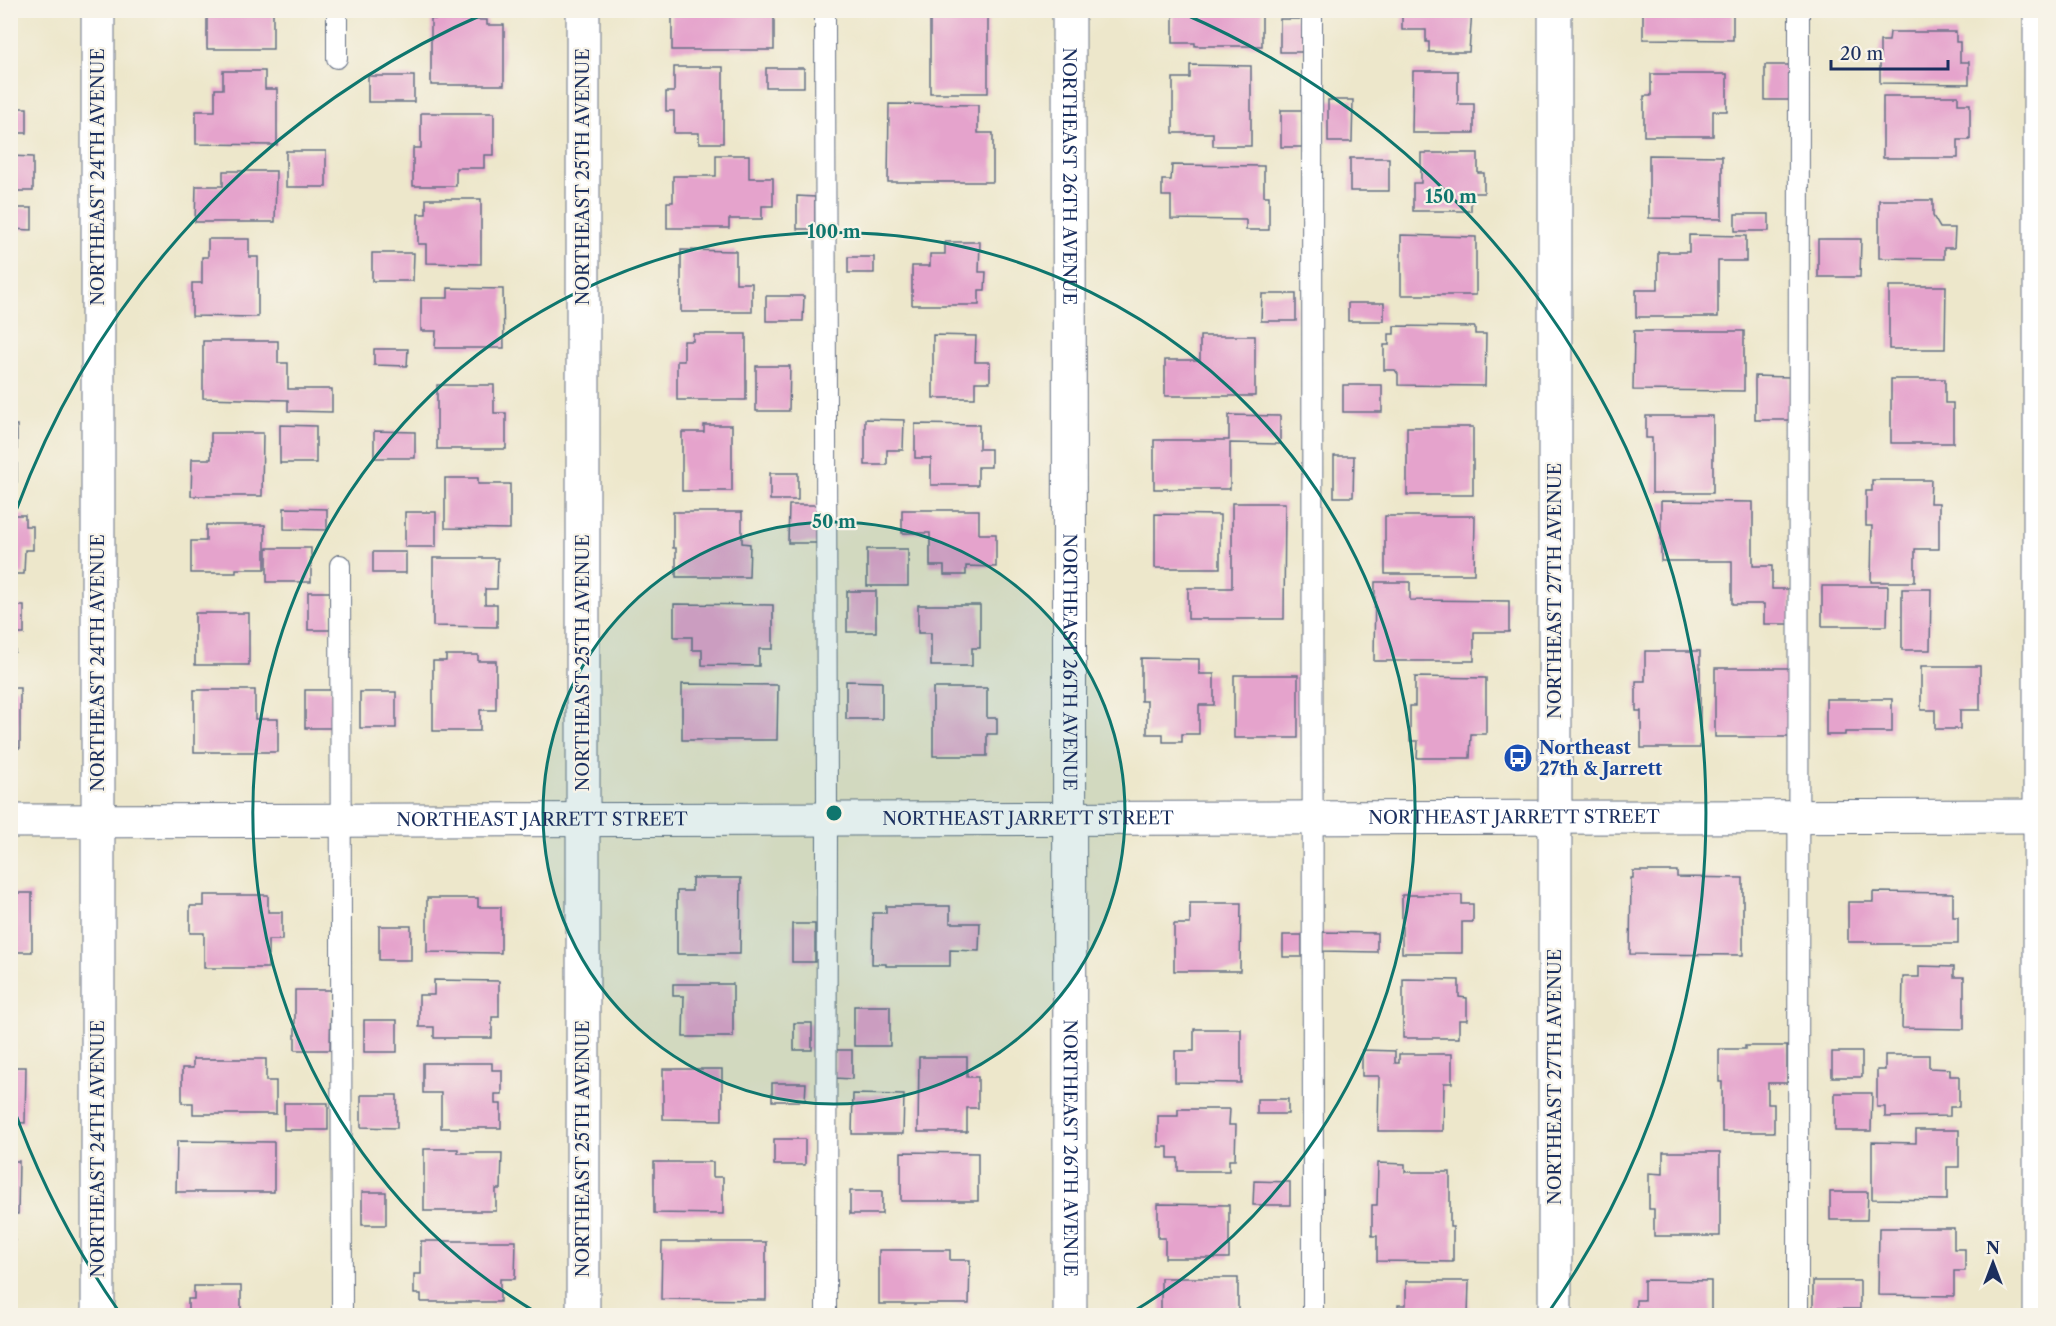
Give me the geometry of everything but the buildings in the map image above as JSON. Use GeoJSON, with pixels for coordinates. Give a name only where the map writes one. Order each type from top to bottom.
{"type":"FeatureCollection","features":[{"type":"Feature","properties":{"kind":"street","name":"NORTHEAST 24TH AVENUE"},"geometry":{"type":"LineString","coordinates":[[98,10],[98,1316]]}},
{"type":"Feature","properties":{"kind":"street","name":"NORTHEAST 25TH AVENUE"},"geometry":{"type":"LineString","coordinates":[[583,10],[583,1316]]}},
{"type":"Feature","properties":{"kind":"street","name":"NORTHEAST 26TH AVENUE"},"geometry":{"type":"LineString","coordinates":[[1069,10],[1070,1316]]}},
{"type":"Feature","properties":{"kind":"street","name":"NORTHEAST 27TH AVENUE"},"geometry":{"type":"LineString","coordinates":[[1554,10],[1554,1316]]}},
{"type":"Feature","properties":{"kind":"street"},"geometry":{"type":"LineString","coordinates":[[2040,10],[2042,816],[2040,1316]]}},
{"type":"Feature","properties":{"kind":"street","name":"NORTHEAST JARRETT STREET"},"geometry":{"type":"LineString","coordinates":[[10,821],[2042,816]]}},
{"type":"Feature","properties":{"kind":"lane"},"geometry":{"type":"LineString","coordinates":[[337,10],[338,58]]}},
{"type":"Feature","properties":{"kind":"lane"},"geometry":{"type":"LineString","coordinates":[[825,10],[826,1316]]}},
{"type":"Feature","properties":{"kind":"lane"},"geometry":{"type":"LineString","coordinates":[[1312,10],[1313,1316]]}},
{"type":"Feature","properties":{"kind":"lane"},"geometry":{"type":"LineString","coordinates":[[1798,1316],[1800,10]]}},
{"type":"Feature","properties":{"kind":"lane"},"geometry":{"type":"LineString","coordinates":[[340,565],[342,1316]]}},
{"type":"Feature","properties":{"kind":"place","name":"Northeast 27th & Jarrett"},"geometry":{"type":"Point","coordinates":[1518,758]}}]}
